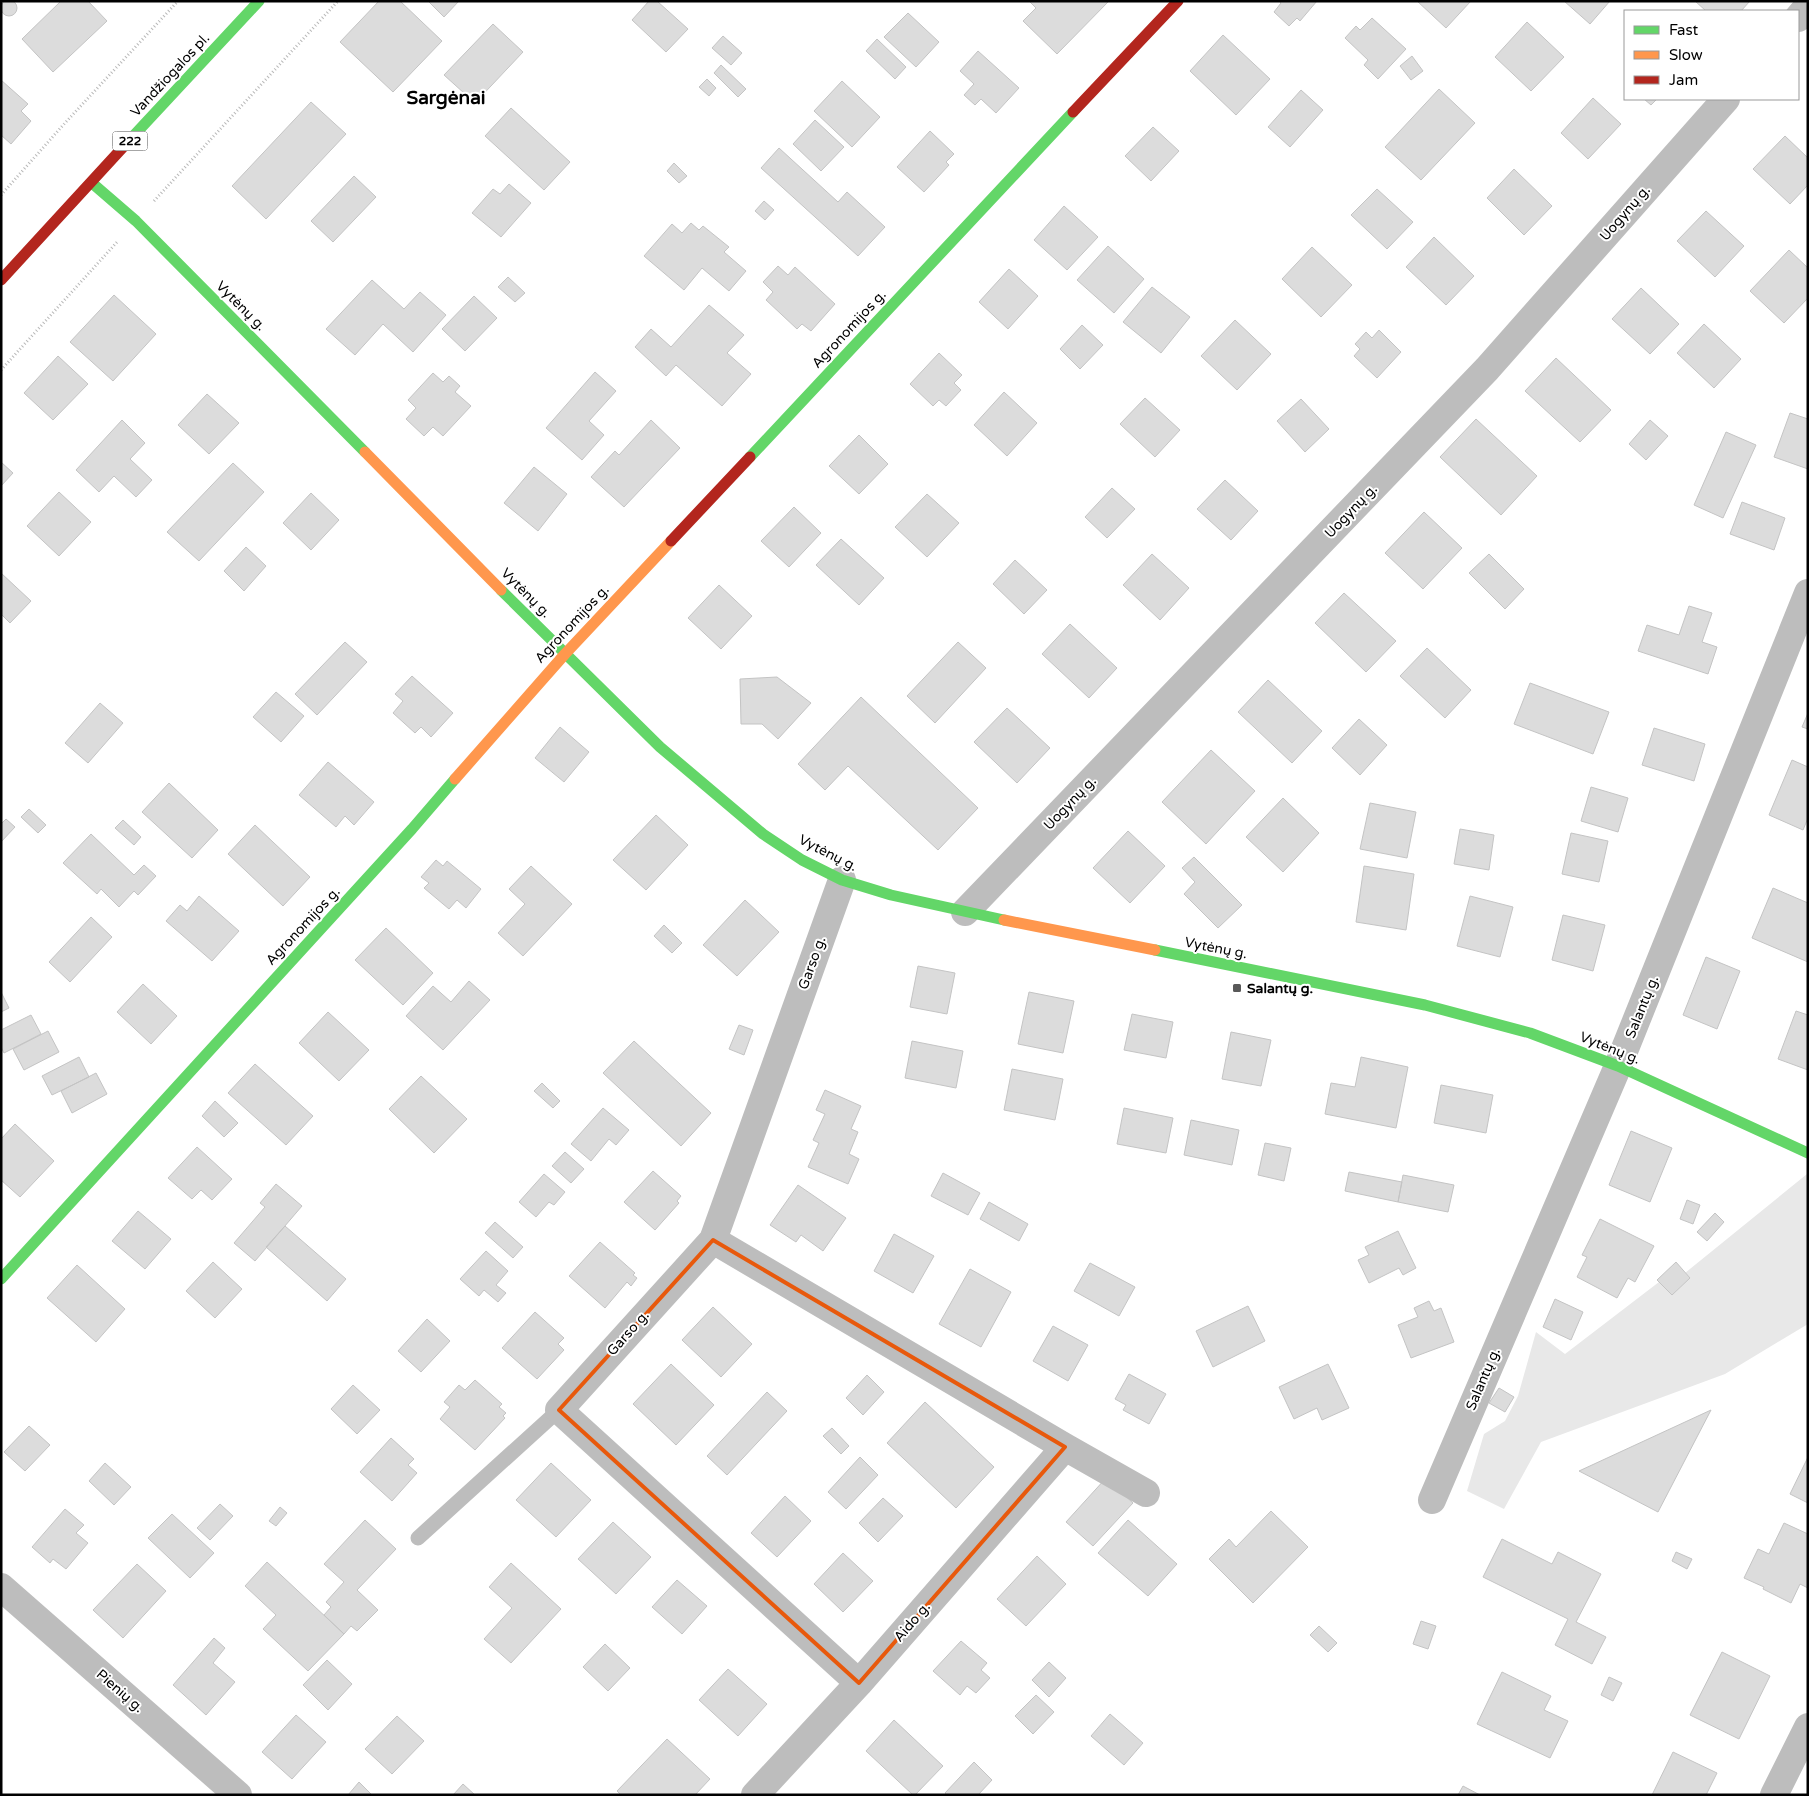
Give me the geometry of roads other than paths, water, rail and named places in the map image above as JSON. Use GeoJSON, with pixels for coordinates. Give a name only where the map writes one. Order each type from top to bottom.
{"type":"FeatureCollection","features":[{"type":"Feature","properties":{"kind":"main road","name":"Vandžiogalos pl."},"geometry":{"type":"LineString","coordinates":[[1,280],[259,1]]}},
{"type":"Feature","properties":{"kind":"main road","name":"Agronomijos g."},"geometry":{"type":"LineString","coordinates":[[1,1279],[412,829],[565,654],[1178,1]]}},
{"type":"Feature","properties":{"kind":"main road","name":"Vytėnų g."},"geometry":{"type":"LineString","coordinates":[[92,183],[136,221],[565,654],[660,747],[762,834],[802,860],[842,880],[891,895],[965,912],[1426,1006],[1530,1033],[1618,1066],[1808,1153]]}},
{"type":"Feature","properties":{"kind":"street"},"geometry":{"type":"LineString","coordinates":[[1799,17],[1808,6]]}},
{"type":"Feature","properties":{"kind":"street","name":"Uogynų g."},"geometry":{"type":"LineString","coordinates":[[965,912],[1487,370],[1725,100]]}},
{"type":"Feature","properties":{"kind":"street","name":"Salantų g."},"geometry":{"type":"LineString","coordinates":[[1432,1500],[1618,1066],[1808,593]]}},
{"type":"Feature","properties":{"kind":"street","name":"Garso g."},"geometry":{"type":"LineString","coordinates":[[559,1410],[713,1240],[842,880]]}},
{"type":"Feature","properties":{"kind":"street"},"geometry":{"type":"LineString","coordinates":[[713,1240],[1065,1447],[1146,1492]]}},
{"type":"Feature","properties":{"kind":"street"},"geometry":{"type":"LineString","coordinates":[[559,1410],[859,1683]]}},
{"type":"Feature","properties":{"kind":"street","name":"Aido g."},"geometry":{"type":"LineString","coordinates":[[755,1795],[859,1683],[1065,1447]]}},
{"type":"Feature","properties":{"kind":"street","name":"Pienių g."},"geometry":{"type":"LineString","coordinates":[[1,1587],[238,1795]]}},
{"type":"Feature","properties":{"kind":"street"},"geometry":{"type":"LineString","coordinates":[[1774,1795],[1808,1727]]}},
{"type":"Feature","properties":{"kind":"lane"},"geometry":{"type":"LineString","coordinates":[[418,1538],[559,1410]]}},
{"type":"Feature","properties":{"kind":"place","name":"Salantų g."},"geometry":{"type":"Point","coordinates":[1237,988]}},
{"type":"Feature","properties":{"kind":"district","name":"Sargėnai"},"geometry":{"type":"Point","coordinates":[446,98]}}]}
